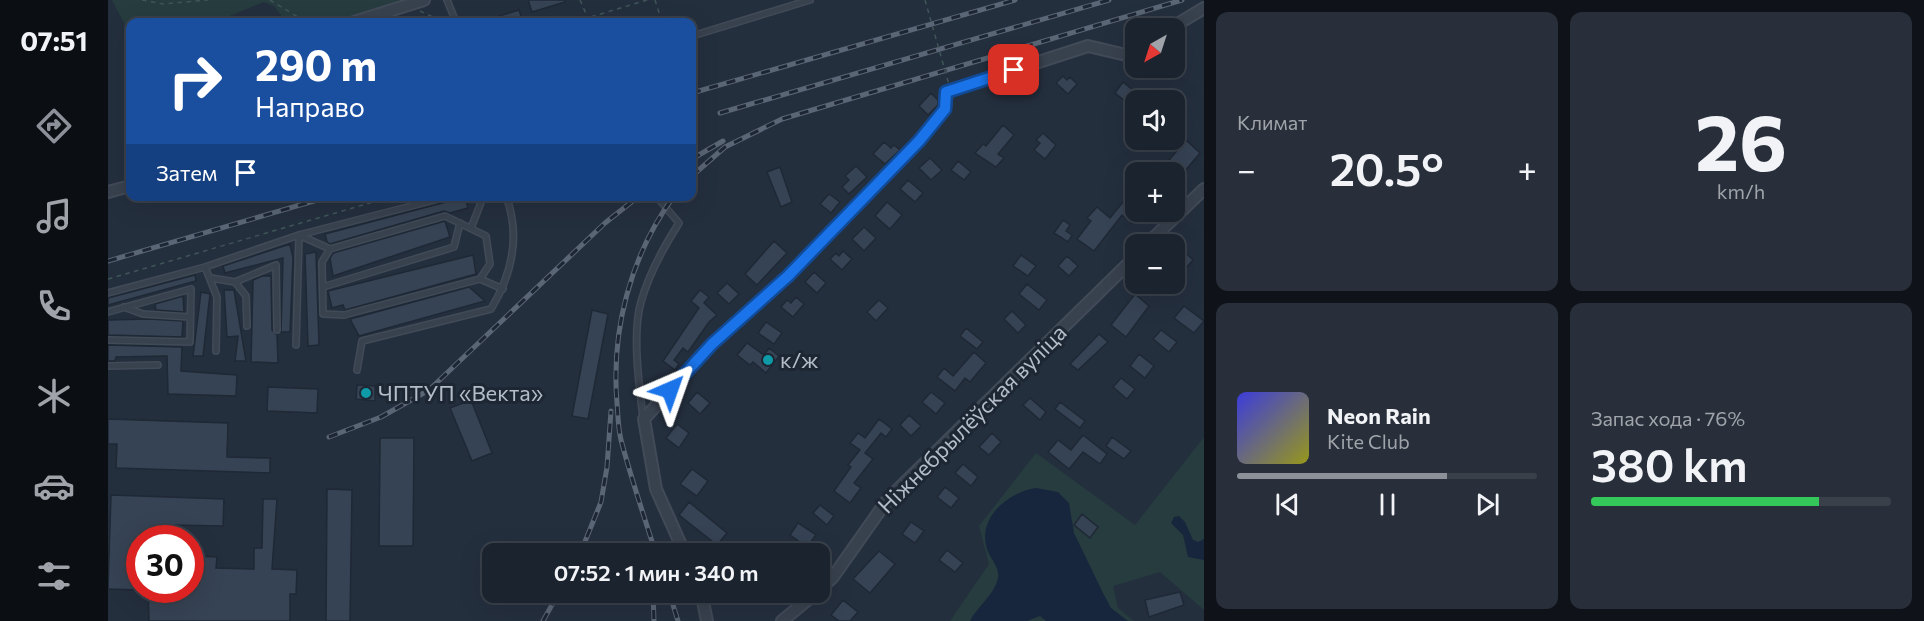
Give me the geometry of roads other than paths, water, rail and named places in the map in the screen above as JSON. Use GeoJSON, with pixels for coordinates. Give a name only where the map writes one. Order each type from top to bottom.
{"type":"FeatureCollection","features":[{"type":"Feature","properties":{"kind":"street"},"geometry":{"type":"LineString","coordinates":[[368,18],[424,0]]}},
{"type":"Feature","properties":{"kind":"street"},"geometry":{"type":"LineString","coordinates":[[1185,18],[1198,9],[1204,8]]}},
{"type":"Feature","properties":{"kind":"street"},"geometry":{"type":"LineString","coordinates":[[680,543],[656,489],[644,418],[712,344],[788,276],[919,141],[945,109],[950,95],[1088,46],[1125,55]]}},
{"type":"Feature","properties":{"kind":"street"},"geometry":{"type":"LineString","coordinates":[[108,192],[126,187]]}},
{"type":"Feature","properties":{"kind":"street"},"geometry":{"type":"LineString","coordinates":[[1157,234],[1204,189]]}},
{"type":"Feature","properties":{"kind":"street","name":"Ніжнебрылёўская вуліца"},"geometry":{"type":"LineString","coordinates":[[830,580],[888,499],[1125,267]]}},
{"type":"Feature","properties":{"kind":"street"},"geometry":{"type":"LineString","coordinates":[[704,603],[708,621]]}},
{"type":"Feature","properties":{"kind":"street","name":"Ніжнебрылёўская вуліца"},"geometry":{"type":"LineString","coordinates":[[782,621],[804,603]]}},
{"type":"Feature","properties":{"kind":"lane"},"geometry":{"type":"LineString","coordinates":[[447,0],[454,18]]}},
{"type":"Feature","properties":{"kind":"lane"},"geometry":{"type":"LineString","coordinates":[[696,35],[810,0]]}},
{"type":"Feature","properties":{"kind":"lane"},"geometry":{"type":"LineString","coordinates":[[108,293],[205,267],[299,235],[431,201]]}},
{"type":"Feature","properties":{"kind":"lane"},"geometry":{"type":"LineString","coordinates":[[471,228],[482,201]]}},
{"type":"Feature","properties":{"kind":"lane"},"geometry":{"type":"LineString","coordinates":[[357,370],[362,341],[491,309],[503,289],[512,266],[513,214],[508,201]]}},
{"type":"Feature","properties":{"kind":"lane"},"geometry":{"type":"LineString","coordinates":[[644,418],[637,369],[640,304],[658,257],[679,223],[660,201]]}},
{"type":"Feature","properties":{"kind":"lane"},"geometry":{"type":"LineString","coordinates":[[299,235],[330,249],[445,216],[486,236],[490,264],[480,279]]}},
{"type":"Feature","properties":{"kind":"lane"},"geometry":{"type":"LineString","coordinates":[[323,287],[454,248],[460,223]]}},
{"type":"Feature","properties":{"kind":"lane"},"geometry":{"type":"LineString","coordinates":[[296,345],[299,235]]}},
{"type":"Feature","properties":{"kind":"lane"},"geometry":{"type":"LineString","coordinates":[[330,249],[322,262],[323,314],[344,315],[480,279],[503,289]]}},
{"type":"Feature","properties":{"kind":"lane"},"geometry":{"type":"LineString","coordinates":[[211,278],[235,282],[276,265],[277,330]]}},
{"type":"Feature","properties":{"kind":"lane"},"geometry":{"type":"LineString","coordinates":[[205,267],[218,297],[216,351]]}},
{"type":"Feature","properties":{"kind":"lane"},"geometry":{"type":"LineString","coordinates":[[235,282],[246,296],[247,326]]}},
{"type":"Feature","properties":{"kind":"lane"},"geometry":{"type":"LineString","coordinates":[[108,312],[191,289],[190,342],[108,340]]}},
{"type":"Feature","properties":{"kind":"lane"},"geometry":{"type":"LineString","coordinates":[[124,307],[143,314],[190,317]]}},
{"type":"Feature","properties":{"kind":"lane"},"geometry":{"type":"LineString","coordinates":[[108,366],[158,365]]}},
{"type":"Feature","properties":{"kind":"water"},"geometry":{"type":"Polygon","coordinates":[[[1036,488],[1058,492],[1069,503],[1074,533],[1103,593],[1111,608],[1128,621],[1046,621],[1040,616],[1027,621],[970,621],[993,590],[998,578],[998,570],[987,549],[986,527],[997,508],[1015,495],[1036,488]]]}},
{"type":"Feature","properties":{"kind":"water"},"geometry":{"type":"Polygon","coordinates":[[[1179,516],[1185,522],[1193,540],[1198,542],[1204,539],[1204,560],[1188,557],[1183,535],[1171,523],[1174,517],[1179,516]]]}},
{"type":"Feature","properties":{"kind":"railway"},"geometry":{"type":"LineString","coordinates":[[696,92],[1015,0]]}},
{"type":"Feature","properties":{"kind":"railway"},"geometry":{"type":"LineString","coordinates":[[720,113],[1109,0]]}},
{"type":"Feature","properties":{"kind":"railway"},"geometry":{"type":"LineString","coordinates":[[696,172],[725,147],[782,119],[1182,0]]}},
{"type":"Feature","properties":{"kind":"railway"},"geometry":{"type":"LineString","coordinates":[[696,157],[723,141]]}},
{"type":"Feature","properties":{"kind":"railway"},"geometry":{"type":"LineString","coordinates":[[108,261],[314,201]]}},
{"type":"Feature","properties":{"kind":"railway"},"geometry":{"type":"LineString","coordinates":[[329,437],[381,417],[429,390],[605,223],[633,201]]}},
{"type":"Feature","properties":{"kind":"railway"},"geometry":{"type":"LineString","coordinates":[[652,543],[620,435],[616,376],[617,349],[627,295],[635,269],[659,219],[671,201]]}},
{"type":"Feature","properties":{"kind":"railway"},"geometry":{"type":"LineString","coordinates":[[584,543],[601,502],[607,467],[611,411]]}},
{"type":"Feature","properties":{"kind":"railway"},"geometry":{"type":"LineString","coordinates":[[543,621],[553,603]]}},
{"type":"Feature","properties":{"kind":"railway"},"geometry":{"type":"LineString","coordinates":[[653,603],[654,621]]}},
{"type":"Feature","properties":{"kind":"railway"},"geometry":{"type":"LineString","coordinates":[[672,603],[678,621]]}},
{"type":"Feature","properties":{"kind":"place","name":"к/ж"},"geometry":{"type":"Point","coordinates":[768,360]}},
{"type":"Feature","properties":{"kind":"place","name":"ЧПТУП «Векта»"},"geometry":{"type":"Point","coordinates":[366,393]}}]}
